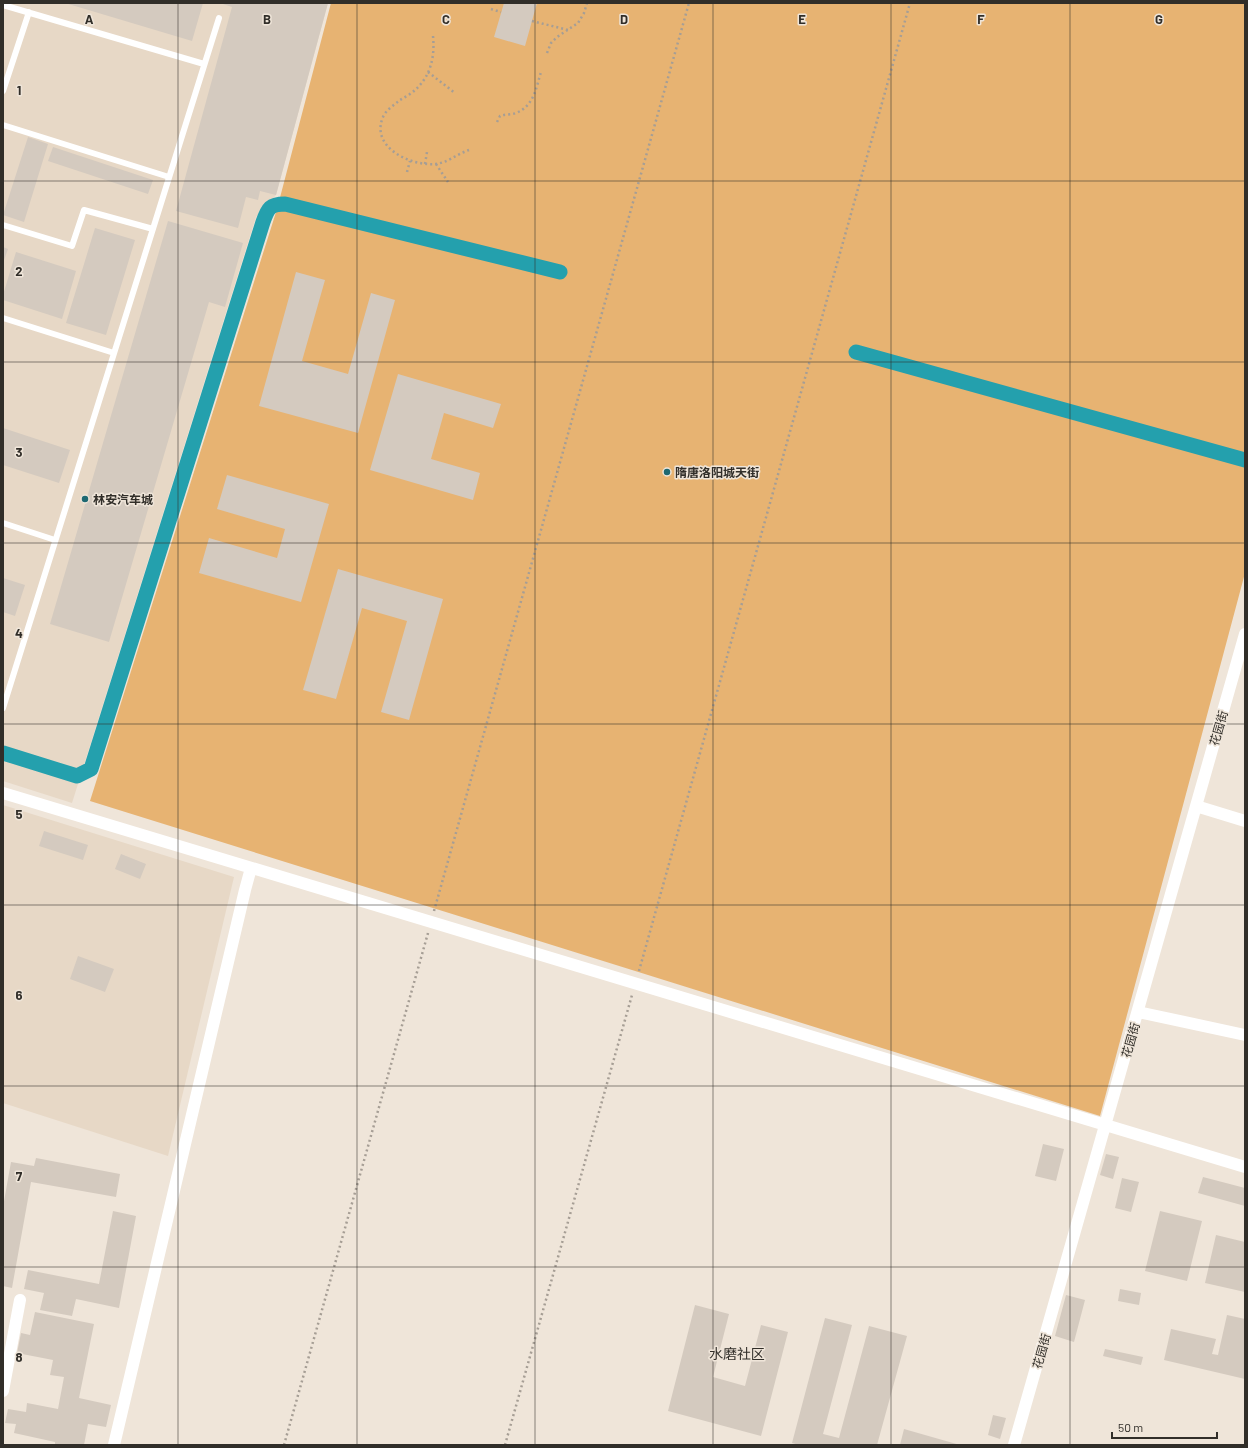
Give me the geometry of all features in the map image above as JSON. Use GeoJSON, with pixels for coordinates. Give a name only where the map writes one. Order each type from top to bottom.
{"type":"FeatureCollection","features":[{"type":"Feature","properties":{"kind":"street","name":"花园街"},"geometry":{"type":"LineString","coordinates":[[1014,1445],[1245,634]]}},
{"type":"Feature","properties":{"kind":"street"},"geometry":{"type":"LineString","coordinates":[[3,793],[1245,1167]]}},
{"type":"Feature","properties":{"kind":"street"},"geometry":{"type":"LineString","coordinates":[[1196,806],[1245,821]]}},
{"type":"Feature","properties":{"kind":"street"},"geometry":{"type":"LineString","coordinates":[[114,1445],[251,868]]}},
{"type":"Feature","properties":{"kind":"street"},"geometry":{"type":"LineString","coordinates":[[1138,1012],[1245,1035]]}},
{"type":"Feature","properties":{"kind":"street"},"geometry":{"type":"LineString","coordinates":[[3,1391],[20,1300]]}},
{"type":"Feature","properties":{"kind":"lane"},"geometry":{"type":"LineString","coordinates":[[3,5],[204,64]]}},
{"type":"Feature","properties":{"kind":"lane"},"geometry":{"type":"LineString","coordinates":[[3,91],[29,12]]}},
{"type":"Feature","properties":{"kind":"lane"},"geometry":{"type":"LineString","coordinates":[[3,708],[219,18]]}},
{"type":"Feature","properties":{"kind":"lane"},"geometry":{"type":"LineString","coordinates":[[3,125],[169,176]]}},
{"type":"Feature","properties":{"kind":"lane"},"geometry":{"type":"LineString","coordinates":[[3,225],[72,246],[84,210],[153,228]]}},
{"type":"Feature","properties":{"kind":"lane"},"geometry":{"type":"LineString","coordinates":[[3,318],[114,353]]}},
{"type":"Feature","properties":{"kind":"lane"},"geometry":{"type":"LineString","coordinates":[[3,524],[55,540]]}},
{"type":"Feature","properties":{"kind":"path"},"geometry":{"type":"LineString","coordinates":[[547,53],[551,43],[578,23],[584,13],[587,3]]}},
{"type":"Feature","properties":{"kind":"path"},"geometry":{"type":"LineString","coordinates":[[284,1445],[689,3]]}},
{"type":"Feature","properties":{"kind":"path"},"geometry":{"type":"LineString","coordinates":[[505,1445],[910,3]]}},
{"type":"Feature","properties":{"kind":"path"},"geometry":{"type":"LineString","coordinates":[[491,9],[501,12]]}},
{"type":"Feature","properties":{"kind":"path"},"geometry":{"type":"LineString","coordinates":[[532,21],[568,30]]}},
{"type":"Feature","properties":{"kind":"path"},"geometry":{"type":"LineString","coordinates":[[433,36],[434,56],[428,72],[421,84],[415,90],[390,108],[384,115],[380,131],[384,141],[392,151],[410,161],[425,164],[436,164],[469,150]]}},
{"type":"Feature","properties":{"kind":"path"},"geometry":{"type":"LineString","coordinates":[[428,72],[455,93]]}},
{"type":"Feature","properties":{"kind":"path"},"geometry":{"type":"LineString","coordinates":[[497,122],[500,116],[515,113],[524,109],[531,102],[541,72]]}},
{"type":"Feature","properties":{"kind":"path"},"geometry":{"type":"LineString","coordinates":[[425,164],[426,152]]}},
{"type":"Feature","properties":{"kind":"path"},"geometry":{"type":"LineString","coordinates":[[407,172],[410,161]]}},
{"type":"Feature","properties":{"kind":"path"},"geometry":{"type":"LineString","coordinates":[[436,164],[448,182]]}},
{"type":"Feature","properties":{"kind":"shaded area","name":"林安汽车城"},"geometry":{"type":"Polygon","coordinates":[[[3,3],[328,3],[276,195],[256,217],[72,803],[3,781],[3,3]]]}},
{"type":"Feature","properties":{"kind":"shaded area"},"geometry":{"type":"Polygon","coordinates":[[[331,3],[1245,3],[1245,573],[1100,1116],[90,801],[277,209],[331,3]]]}},
{"type":"Feature","properties":{"kind":"shaded area"},"geometry":{"type":"Polygon","coordinates":[[[3,805],[234,877],[168,1156],[3,1103],[3,805]]]}},
{"type":"Feature","properties":{"kind":"building"},"geometry":{"type":"Polygon","coordinates":[[[65,3],[203,3],[192,41],[65,3]]]}},
{"type":"Feature","properties":{"kind":"building"},"geometry":{"type":"Polygon","coordinates":[[[220,3],[328,3],[276,195],[260,191],[258,200],[246,197],[238,228],[176,211],[232,7],[220,3]]]}},
{"type":"Feature","properties":{"kind":"building"},"geometry":{"type":"Polygon","coordinates":[[[504,3],[537,3],[525,46],[494,37],[504,3]]]}},
{"type":"Feature","properties":{"kind":"building"},"geometry":{"type":"Polygon","coordinates":[[[28,137],[48,144],[24,222],[3,215],[28,137]]]}},
{"type":"Feature","properties":{"kind":"building"},"geometry":{"type":"Polygon","coordinates":[[[53,147],[153,180],[148,194],[48,161],[53,147]]]}},
{"type":"Feature","properties":{"kind":"building"},"geometry":{"type":"Polygon","coordinates":[[[168,221],[243,243],[225,307],[209,302],[109,642],[50,624],[168,221]]]}},
{"type":"Feature","properties":{"kind":"building"},"geometry":{"type":"Polygon","coordinates":[[[95,228],[135,240],[106,335],[66,323],[95,228]]]}},
{"type":"Feature","properties":{"kind":"building"},"geometry":{"type":"Polygon","coordinates":[[[3,247],[8,249],[3,263],[3,247]]]}},
{"type":"Feature","properties":{"kind":"building"},"geometry":{"type":"Polygon","coordinates":[[[16,252],[76,271],[62,319],[3,300],[3,295],[16,252]]]}},
{"type":"Feature","properties":{"kind":"building"},"geometry":{"type":"Polygon","coordinates":[[[296,272],[325,280],[302,361],[348,374],[371,293],[395,300],[358,433],[259,406],[296,272]]]}},
{"type":"Feature","properties":{"kind":"building"},"geometry":{"type":"Polygon","coordinates":[[[398,374],[501,404],[493,428],[444,413],[431,459],[480,473],[473,500],[370,470],[398,374]]]}},
{"type":"Feature","properties":{"kind":"building"},"geometry":{"type":"Polygon","coordinates":[[[3,428],[70,450],[59,483],[3,465],[3,428]]]}},
{"type":"Feature","properties":{"kind":"building"},"geometry":{"type":"Polygon","coordinates":[[[227,475],[329,504],[301,602],[199,573],[209,538],[277,558],[285,529],[217,509],[227,475]]]}},
{"type":"Feature","properties":{"kind":"building"},"geometry":{"type":"Polygon","coordinates":[[[338,569],[443,599],[409,720],[381,712],[407,621],[362,608],[336,699],[303,690],[338,569]]]}},
{"type":"Feature","properties":{"kind":"building"},"geometry":{"type":"Polygon","coordinates":[[[3,578],[25,585],[15,616],[3,612],[3,578]]]}},
{"type":"Feature","properties":{"kind":"building"},"geometry":{"type":"Polygon","coordinates":[[[44,831],[88,845],[83,860],[39,846],[44,831]]]}},
{"type":"Feature","properties":{"kind":"building"},"geometry":{"type":"Polygon","coordinates":[[[121,854],[146,864],[140,879],[115,869],[121,854]]]}},
{"type":"Feature","properties":{"kind":"building"},"geometry":{"type":"Polygon","coordinates":[[[78,956],[114,969],[105,992],[70,979],[78,956]]]}},
{"type":"Feature","properties":{"kind":"building"},"geometry":{"type":"Polygon","coordinates":[[[1043,1144],[1064,1149],[1056,1181],[1035,1176],[1043,1144]]]}},
{"type":"Feature","properties":{"kind":"building"},"geometry":{"type":"Polygon","coordinates":[[[1106,1154],[1119,1157],[1113,1179],[1100,1175],[1106,1154]]]}},
{"type":"Feature","properties":{"kind":"building"},"geometry":{"type":"Polygon","coordinates":[[[36,1158],[120,1174],[116,1197],[31,1182],[12,1288],[3,1286],[3,1207],[11,1162],[34,1166],[36,1158]]]}},
{"type":"Feature","properties":{"kind":"building"},"geometry":{"type":"Polygon","coordinates":[[[1203,1177],[1245,1188],[1245,1206],[1198,1193],[1203,1177]]]}},
{"type":"Feature","properties":{"kind":"building"},"geometry":{"type":"Polygon","coordinates":[[[1122,1178],[1139,1182],[1131,1212],[1115,1208],[1122,1178]]]}},
{"type":"Feature","properties":{"kind":"building"},"geometry":{"type":"Polygon","coordinates":[[[113,1211],[136,1216],[119,1308],[76,1299],[72,1316],[40,1310],[44,1293],[24,1289],[28,1270],[99,1284],[113,1211]]]}},
{"type":"Feature","properties":{"kind":"building"},"geometry":{"type":"Polygon","coordinates":[[[1160,1211],[1202,1221],[1187,1281],[1145,1271],[1160,1211]]]}},
{"type":"Feature","properties":{"kind":"building"},"geometry":{"type":"Polygon","coordinates":[[[1216,1235],[1245,1242],[1245,1292],[1205,1283],[1216,1235]]]}},
{"type":"Feature","properties":{"kind":"building"},"geometry":{"type":"Polygon","coordinates":[[[1120,1289],[1141,1293],[1139,1305],[1118,1301],[1120,1289]]]}},
{"type":"Feature","properties":{"kind":"building"},"geometry":{"type":"Polygon","coordinates":[[[1066,1295],[1085,1300],[1074,1342],[1055,1336],[1066,1295]]]}},
{"type":"Feature","properties":{"kind":"building"},"geometry":{"type":"Polygon","coordinates":[[[695,1305],[729,1314],[713,1377],[745,1386],[761,1325],[788,1332],[761,1436],[668,1411],[695,1305]]]}},
{"type":"Feature","properties":{"kind":"building"},"geometry":{"type":"Polygon","coordinates":[[[35,1312],[94,1324],[79,1398],[111,1405],[106,1427],[88,1424],[84,1445],[55,1445],[55,1442],[14,1433],[16,1424],[5,1423],[8,1409],[26,1412],[27,1403],[58,1409],[64,1377],[50,1375],[53,1360],[17,1353],[21,1333],[30,1335],[35,1312]]]}},
{"type":"Feature","properties":{"kind":"building"},"geometry":{"type":"Polygon","coordinates":[[[1227,1315],[1245,1319],[1245,1379],[1164,1360],[1171,1329],[1216,1339],[1212,1354],[1218,1355],[1227,1315]]]}},
{"type":"Feature","properties":{"kind":"building"},"geometry":{"type":"Polygon","coordinates":[[[825,1318],[852,1325],[823,1434],[839,1438],[869,1326],[907,1336],[877,1445],[799,1445],[792,1443],[825,1318]]]}},
{"type":"Feature","properties":{"kind":"building"},"geometry":{"type":"Polygon","coordinates":[[[1105,1349],[1143,1357],[1141,1365],[1103,1356],[1105,1349]]]}},
{"type":"Feature","properties":{"kind":"building"},"geometry":{"type":"Polygon","coordinates":[[[993,1415],[1006,1418],[1000,1439],[988,1435],[993,1415]]]}},
{"type":"Feature","properties":{"kind":"building"},"geometry":{"type":"Polygon","coordinates":[[[904,1429],[960,1445],[900,1445],[904,1429]]]}},
{"type":"Feature","properties":{"kind":"waterway"},"geometry":{"type":"LineString","coordinates":[[3,753],[77,776],[91,769],[263,222],[266,213],[270,208],[276,205],[285,204],[560,272]]}},
{"type":"Feature","properties":{"kind":"waterway"},"geometry":{"type":"LineString","coordinates":[[856,352],[1245,460]]}},
{"type":"Feature","properties":{"kind":"place","name":"隋唐洛阳城天街"},"geometry":{"type":"Point","coordinates":[667,472]}},
{"type":"Feature","properties":{"kind":"place","name":"林安汽车城"},"geometry":{"type":"Point","coordinates":[85,499]}},
{"type":"Feature","properties":{"kind":"district","name":"水磨社区"},"geometry":{"type":"Point","coordinates":[737,1353]}}]}
